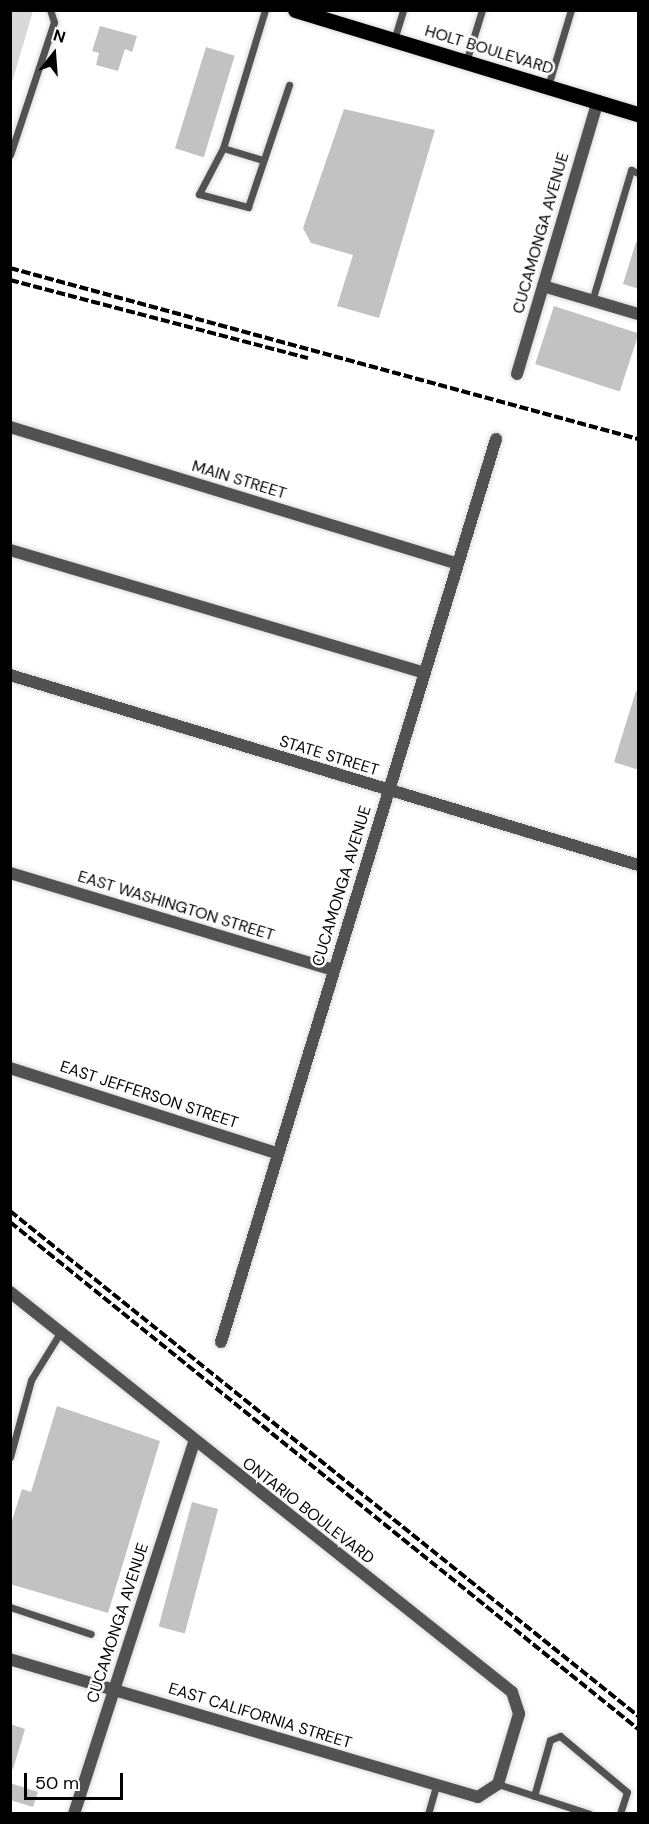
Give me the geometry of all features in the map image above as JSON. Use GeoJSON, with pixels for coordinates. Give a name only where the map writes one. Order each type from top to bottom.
{"type":"FeatureCollection","features":[{"type":"Feature","properties":{"kind":"main road","name":"HOLT BOULEVARD"},"geometry":{"type":"LineString","coordinates":[[296,10],[315,13],[393,40],[639,114]]}},
{"type":"Feature","properties":{"kind":"street","name":"CUCAMONGA AVENUE"},"geometry":{"type":"LineString","coordinates":[[517,374],[598,101]]}},
{"type":"Feature","properties":{"kind":"street"},"geometry":{"type":"LineString","coordinates":[[543,286],[639,314]]}},
{"type":"Feature","properties":{"kind":"street","name":"MAIN STREET"},"geometry":{"type":"LineString","coordinates":[[10,427],[457,564]]}},
{"type":"Feature","properties":{"kind":"street","name":"CUCAMONGA AVENUE"},"geometry":{"type":"LineString","coordinates":[[221,1342],[496,439]]}},
{"type":"Feature","properties":{"kind":"street"},"geometry":{"type":"LineString","coordinates":[[10,550],[424,673]]}},
{"type":"Feature","properties":{"kind":"street","name":"STATE STREET"},"geometry":{"type":"LineString","coordinates":[[10,675],[639,865]]}},
{"type":"Feature","properties":{"kind":"street","name":"EAST WASHINGTON STREET"},"geometry":{"type":"LineString","coordinates":[[10,873],[333,970]]}},
{"type":"Feature","properties":{"kind":"street","name":"EAST JEFFERSON STREET"},"geometry":{"type":"LineString","coordinates":[[10,1068],[277,1153]]}},
{"type":"Feature","properties":{"kind":"street","name":"ONTARIO BOULEVARD"},"geometry":{"type":"LineString","coordinates":[[10,1292],[194,1442],[512,1692],[519,1714],[498,1784]]}},
{"type":"Feature","properties":{"kind":"street","name":"CUCAMONGA AVENUE"},"geometry":{"type":"LineString","coordinates":[[75,1814],[194,1442]]}},
{"type":"Feature","properties":{"kind":"street","name":"EAST CALIFORNIA STREET"},"geometry":{"type":"LineString","coordinates":[[10,1659],[478,1797],[498,1784]]}},
{"type":"Feature","properties":{"kind":"lane"},"geometry":{"type":"LineString","coordinates":[[10,155],[54,22],[50,10]]}},
{"type":"Feature","properties":{"kind":"lane"},"geometry":{"type":"LineString","coordinates":[[265,10],[223,148],[199,195],[248,207],[289,85]]}},
{"type":"Feature","properties":{"kind":"lane"},"geometry":{"type":"LineString","coordinates":[[393,40],[402,10]]}},
{"type":"Feature","properties":{"kind":"lane"},"geometry":{"type":"LineString","coordinates":[[466,62],[482,10]]}},
{"type":"Feature","properties":{"kind":"lane"},"geometry":{"type":"LineString","coordinates":[[548,86],[571,10]]}},
{"type":"Feature","properties":{"kind":"lane"},"geometry":{"type":"LineString","coordinates":[[223,148],[263,160]]}},
{"type":"Feature","properties":{"kind":"lane"},"geometry":{"type":"LineString","coordinates":[[592,301],[631,170],[639,173]]}},
{"type":"Feature","properties":{"kind":"lane"},"geometry":{"type":"LineString","coordinates":[[10,1457],[31,1380],[60,1333]]}},
{"type":"Feature","properties":{"kind":"lane"},"geometry":{"type":"LineString","coordinates":[[10,1607],[91,1635]]}},
{"type":"Feature","properties":{"kind":"lane"},"geometry":{"type":"LineString","coordinates":[[534,1796],[550,1740],[560,1736],[627,1792],[620,1814]]}},
{"type":"Feature","properties":{"kind":"lane"},"geometry":{"type":"LineString","coordinates":[[498,1784],[590,1814]]}},
{"type":"Feature","properties":{"kind":"lane"},"geometry":{"type":"LineString","coordinates":[[428,1814],[436,1786]]}},
{"type":"Feature","properties":{"kind":"shaded area"},"geometry":{"type":"Polygon","coordinates":[[[10,11],[33,11],[11,86],[10,11]]]}},
{"type":"Feature","properties":{"kind":"building"},"geometry":{"type":"Polygon","coordinates":[[[100,26],[137,36],[132,52],[125,49],[118,71],[96,65],[99,53],[92,51],[100,26]]]}},
{"type":"Feature","properties":{"kind":"building"},"geometry":{"type":"Polygon","coordinates":[[[206,47],[235,56],[204,157],[175,148],[206,47]]]}},
{"type":"Feature","properties":{"kind":"building"},"geometry":{"type":"Polygon","coordinates":[[[344,109],[435,130],[379,318],[337,306],[353,255],[311,243],[303,228],[344,109]]]}},
{"type":"Feature","properties":{"kind":"building"},"geometry":{"type":"Polygon","coordinates":[[[636,242],[639,242],[639,289],[623,284],[636,242]]]}},
{"type":"Feature","properties":{"kind":"building"},"geometry":{"type":"Polygon","coordinates":[[[554,306],[638,333],[620,392],[535,364],[554,306]]]}},
{"type":"Feature","properties":{"kind":"building"},"geometry":{"type":"Polygon","coordinates":[[[636,691],[639,692],[639,770],[614,762],[636,691]]]}},
{"type":"Feature","properties":{"kind":"building"},"geometry":{"type":"Polygon","coordinates":[[[57,1406],[160,1441],[108,1613],[10,1584],[10,1527],[22,1489],[31,1492],[57,1406]]]}},
{"type":"Feature","properties":{"kind":"building"},"geometry":{"type":"Polygon","coordinates":[[[192,1502],[218,1509],[185,1634],[159,1627],[192,1502]]]}},
{"type":"Feature","properties":{"kind":"building"},"geometry":{"type":"Polygon","coordinates":[[[10,1724],[25,1729],[13,1769],[10,1768],[10,1724]]]}},
{"type":"Feature","properties":{"kind":"building"},"geometry":{"type":"Polygon","coordinates":[[[10,1783],[38,1792],[33,1807],[10,1800],[10,1783]]]}},
{"type":"Feature","properties":{"kind":"railway"},"geometry":{"type":"LineString","coordinates":[[10,268],[638,439]]}},
{"type":"Feature","properties":{"kind":"railway"},"geometry":{"type":"LineString","coordinates":[[10,280],[308,358]]}},
{"type":"Feature","properties":{"kind":"railway"},"geometry":{"type":"LineString","coordinates":[[10,1211],[638,1716]]}},
{"type":"Feature","properties":{"kind":"railway"},"geometry":{"type":"LineString","coordinates":[[10,1222],[638,1729]]}}]}
